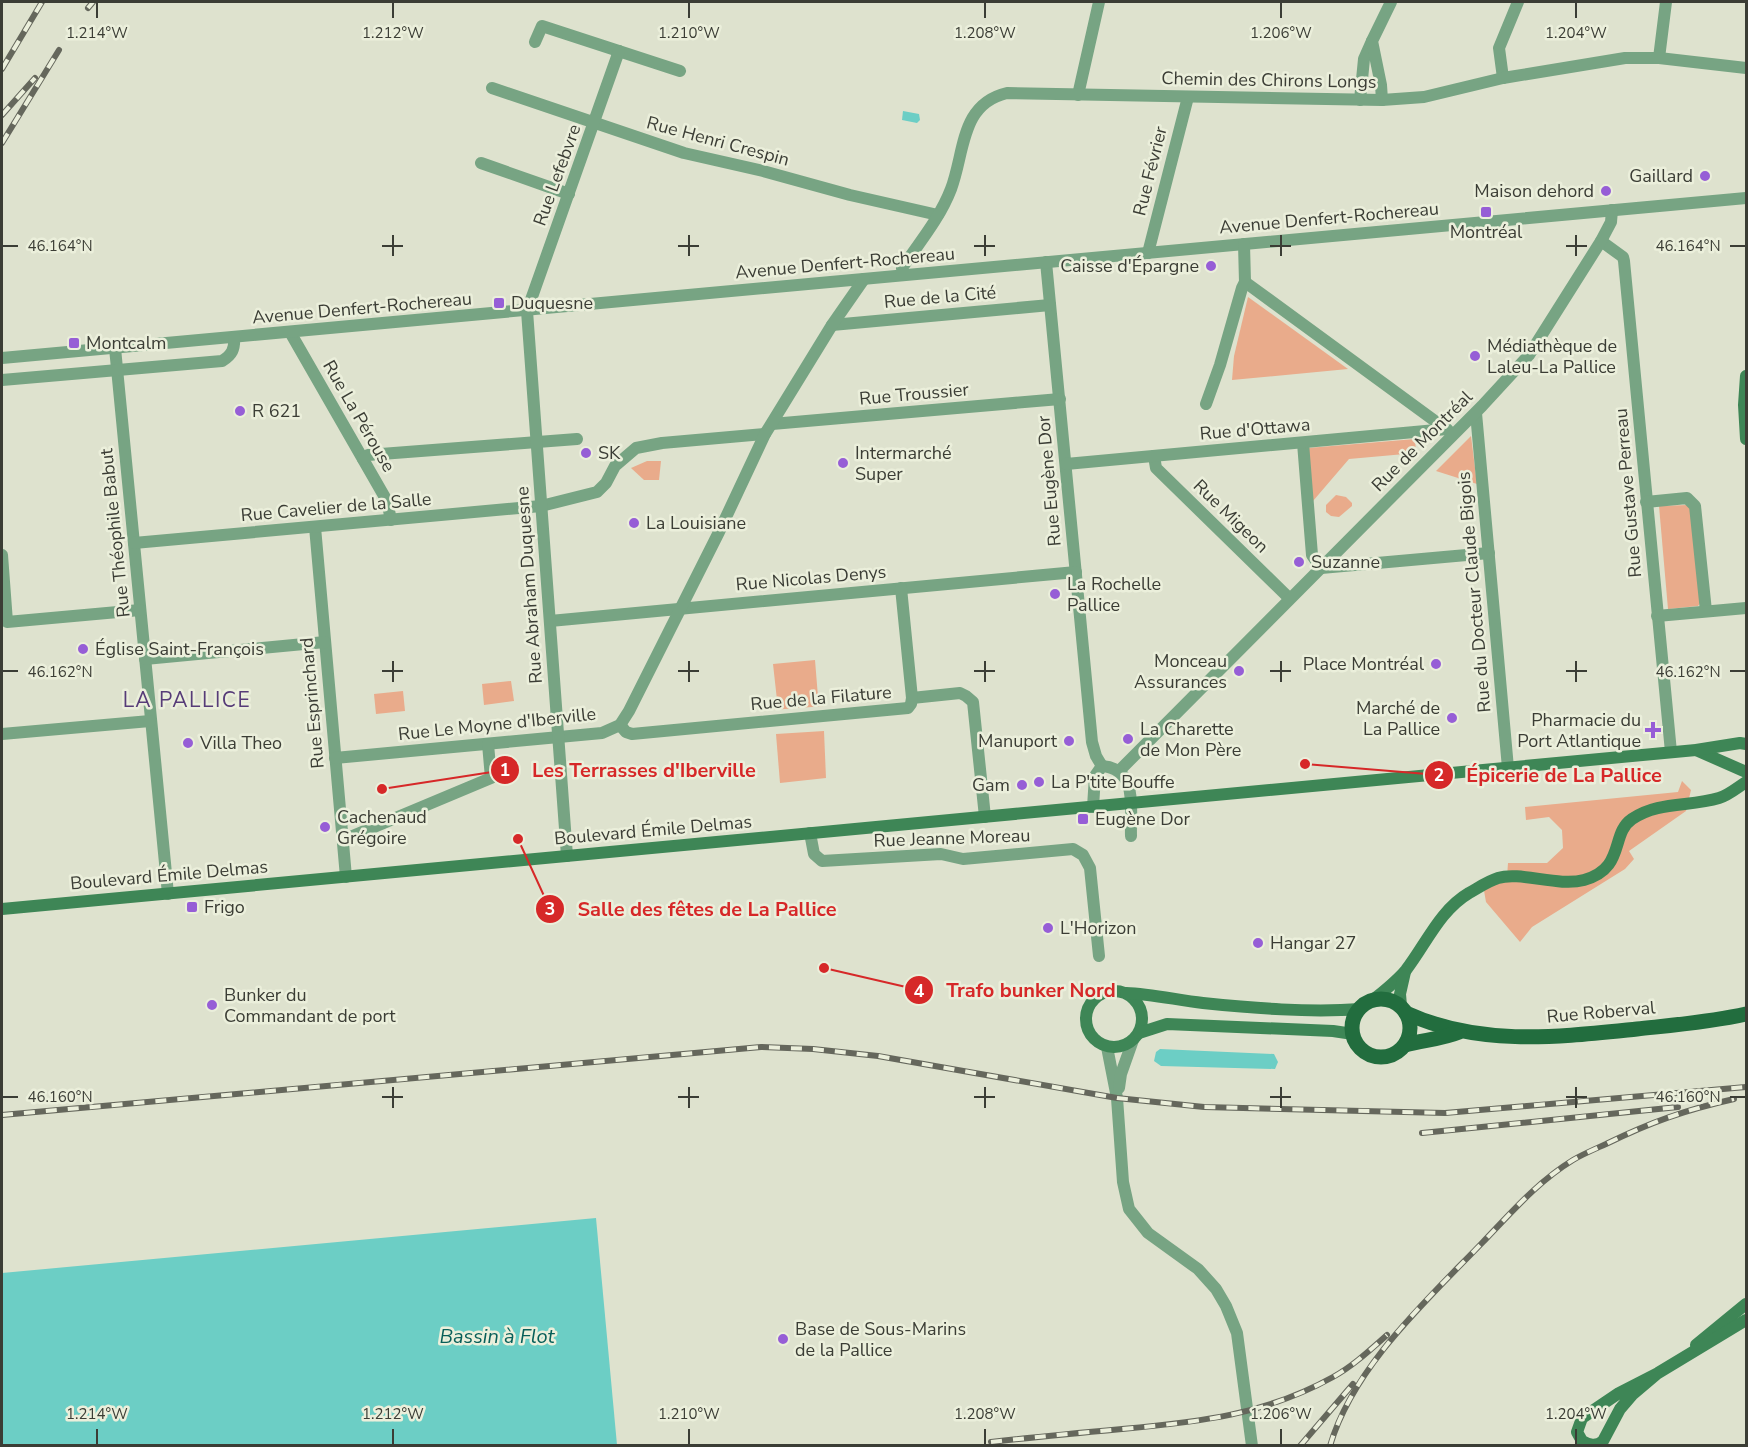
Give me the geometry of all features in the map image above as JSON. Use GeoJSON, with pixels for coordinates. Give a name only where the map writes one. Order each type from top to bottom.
{"type":"FeatureCollection","features":[{"type":"Feature","properties":{"kind":"main road"},"geometry":{"type":"LineString","coordinates":[[1746,376],[1744,405],[1746,439]]}},
{"type":"Feature","properties":{"kind":"main road","name":"Boulevard Émile Delmas"},"geometry":{"type":"LineString","coordinates":[[2,909],[1746,744]]}},
{"type":"Feature","properties":{"kind":"main road"},"geometry":{"type":"LineString","coordinates":[[1696,750],[1746,772]]}},
{"type":"Feature","properties":{"kind":"main road"},"geometry":{"type":"LineString","coordinates":[[1405,971],[1400,994],[1410,1026],[1408,1039],[1405,1045],[1390,1055],[1371,1055],[1363,1050],[1353,1034],[1355,1017],[1360,1009],[1405,971],[1428,935],[1466,894],[1498,878],[1566,881],[1594,876],[1612,860],[1622,831],[1628,821],[1639,814],[1668,805],[1719,798],[1746,782]]}},
{"type":"Feature","properties":{"kind":"main road"},"geometry":{"type":"LineString","coordinates":[[1353,1034],[1333,1030],[1167,1023],[1136,1037],[1125,1046],[1116,1048],[1107,1047],[1093,1040],[1085,1018],[1087,1009],[1098,995],[1107,991],[1214,1004],[1332,1011],[1360,1009]]}},
{"type":"Feature","properties":{"kind":"main road"},"geometry":{"type":"LineString","coordinates":[[1125,993],[1133,998],[1142,1015],[1142,1024],[1136,1037]]}},
{"type":"Feature","properties":{"kind":"main road"},"geometry":{"type":"LineString","coordinates":[[1373,1000],[1392,1001],[1404,1010]]}},
{"type":"Feature","properties":{"kind":"main road","name":"Rue Roberval"},"geometry":{"type":"LineString","coordinates":[[1404,1010],[1426,1023],[1459,1032],[1515,1037],[1567,1036],[1690,1023],[1746,1014]]}},
{"type":"Feature","properties":{"kind":"main road","name":"Rue Roberval"},"geometry":{"type":"LineString","coordinates":[[1405,1045],[1459,1032]]}},
{"type":"Feature","properties":{"kind":"main road"},"geometry":{"type":"LineString","coordinates":[[1681,1358],[1746,1304]]}},
{"type":"Feature","properties":{"kind":"main road"},"geometry":{"type":"LineString","coordinates":[[1658,1373],[1632,1395],[1620,1409],[1603,1441],[1591,1445],[1582,1441],[1577,1432],[1582,1418],[1746,1320]]}},
{"type":"Feature","properties":{"kind":"street"},"geometry":{"type":"LineString","coordinates":[[1078,95],[1099,2]]}},
{"type":"Feature","properties":{"kind":"street"},"geometry":{"type":"LineString","coordinates":[[1359,100],[1364,59],[1391,2]]}},
{"type":"Feature","properties":{"kind":"street"},"geometry":{"type":"LineString","coordinates":[[1503,78],[1499,48],[1518,2]]}},
{"type":"Feature","properties":{"kind":"street"},"geometry":{"type":"LineString","coordinates":[[1659,58],[1666,2]]}},
{"type":"Feature","properties":{"kind":"street"},"geometry":{"type":"LineString","coordinates":[[535,42],[542,26],[680,71]]}},
{"type":"Feature","properties":{"kind":"street"},"geometry":{"type":"LineString","coordinates":[[1372,41],[1382,100]]}},
{"type":"Feature","properties":{"kind":"street","name":"Rue Lefebvre"},"geometry":{"type":"LineString","coordinates":[[527,311],[620,51]]}},
{"type":"Feature","properties":{"kind":"street","name":"Chemin des Chirons Longs"},"geometry":{"type":"LineString","coordinates":[[903,275],[902,268],[938,215],[951,189],[965,136],[981,105],[993,96],[1007,93],[1382,100],[1424,98],[1503,78],[1625,58],[1659,58],[1746,68]]}},
{"type":"Feature","properties":{"kind":"street","name":"Rue Henri Crespin"},"geometry":{"type":"LineString","coordinates":[[492,88],[684,153],[938,215]]}},
{"type":"Feature","properties":{"kind":"street","name":"Rue Février"},"geometry":{"type":"LineString","coordinates":[[1148,253],[1188,98]]}},
{"type":"Feature","properties":{"kind":"street"},"geometry":{"type":"LineString","coordinates":[[481,163],[569,194]]}},
{"type":"Feature","properties":{"kind":"street","name":"Avenue Denfert-Rochereau"},"geometry":{"type":"LineString","coordinates":[[2,358],[1746,198]]}},
{"type":"Feature","properties":{"kind":"street","name":"Rue de Montréal"},"geometry":{"type":"LineString","coordinates":[[1119,771],[1321,568],[1451,432],[1476,412],[1529,355],[1601,241],[1611,222],[1612,210]]}},
{"type":"Feature","properties":{"kind":"street","name":"Rue Gustave Perreau"},"geometry":{"type":"LineString","coordinates":[[1601,241],[1623,257],[1624,261],[1671,752]]}},
{"type":"Feature","properties":{"kind":"street"},"geometry":{"type":"LineString","coordinates":[[1206,404],[1245,282],[1244,244]]}},
{"type":"Feature","properties":{"kind":"street","name":"Rue Eugène Dor"},"geometry":{"type":"LineString","coordinates":[[1046,262],[1092,742],[1102,766]]}},
{"type":"Feature","properties":{"kind":"street","name":"Rue Le Moyne d'Iberville"},"geometry":{"type":"LineString","coordinates":[[335,758],[602,733],[620,725],[768,429],[832,325],[864,279]]}},
{"type":"Feature","properties":{"kind":"street"},"geometry":{"type":"LineString","coordinates":[[1245,282],[1451,432]]}},
{"type":"Feature","properties":{"kind":"street","name":"Rue de la Cité"},"geometry":{"type":"LineString","coordinates":[[832,325],[1050,305]]}},
{"type":"Feature","properties":{"kind":"street","name":"Rue Abraham Duquesne"},"geometry":{"type":"LineString","coordinates":[[527,311],[567,856]]}},
{"type":"Feature","properties":{"kind":"street","name":"Rue La Pérouse"},"geometry":{"type":"LineString","coordinates":[[290,332],[387,501],[391,520]]}},
{"type":"Feature","properties":{"kind":"street","name":"Avenue Denfert-Rochereau"},"geometry":{"type":"LineString","coordinates":[[2,380],[222,361],[235,346],[234,337]]}},
{"type":"Feature","properties":{"kind":"street","name":"Rue Théophile Babut"},"geometry":{"type":"LineString","coordinates":[[115,348],[168,894]]}},
{"type":"Feature","properties":{"kind":"street","name":"Rue Troussier"},"geometry":{"type":"LineString","coordinates":[[541,506],[597,492],[606,483],[615,466],[636,448],[768,429],[1060,399]]}},
{"type":"Feature","properties":{"kind":"street","name":"Rue du Docteur Claude Bigois"},"geometry":{"type":"LineString","coordinates":[[1476,412],[1508,768]]}},
{"type":"Feature","properties":{"kind":"street","name":"Rue d'Ottawa"},"geometry":{"type":"LineString","coordinates":[[1066,464],[1303,442],[1451,432]]}},
{"type":"Feature","properties":{"kind":"street"},"geometry":{"type":"LineString","coordinates":[[363,459],[368,455],[578,438]]}},
{"type":"Feature","properties":{"kind":"street"},"geometry":{"type":"LineString","coordinates":[[1303,442],[1312,555],[1321,568],[1489,553]]}},
{"type":"Feature","properties":{"kind":"street","name":"Rue Migeon"},"geometry":{"type":"LineString","coordinates":[[1154,456],[1156,468],[1289,598]]}},
{"type":"Feature","properties":{"kind":"street"},"geometry":{"type":"LineString","coordinates":[[1647,502],[1687,498],[1695,506],[1706,611]]}},
{"type":"Feature","properties":{"kind":"street","name":"Rue Cavelier de la Salle"},"geometry":{"type":"LineString","coordinates":[[134,543],[541,506]]}},
{"type":"Feature","properties":{"kind":"street","name":"Rue Esprinchard"},"geometry":{"type":"LineString","coordinates":[[315,527],[346,877]]}},
{"type":"Feature","properties":{"kind":"street"},"geometry":{"type":"LineString","coordinates":[[2,555],[7,622],[140,610]]}},
{"type":"Feature","properties":{"kind":"street","name":"Rue Nicolas Denys"},"geometry":{"type":"LineString","coordinates":[[550,621],[1076,572]]}},
{"type":"Feature","properties":{"kind":"street","name":"Rue de la Filature"},"geometry":{"type":"LineString","coordinates":[[620,725],[626,732],[632,734],[908,708],[912,698],[901,588]]}},
{"type":"Feature","properties":{"kind":"street"},"geometry":{"type":"LineString","coordinates":[[1657,616],[1746,608]]}},
{"type":"Feature","properties":{"kind":"street"},"geometry":{"type":"LineString","coordinates":[[145,659],[325,642]]}},
{"type":"Feature","properties":{"kind":"street"},"geometry":{"type":"LineString","coordinates":[[912,698],[960,693],[973,702],[985,817]]}},
{"type":"Feature","properties":{"kind":"street"},"geometry":{"type":"LineString","coordinates":[[2,734],[150,721]]}},
{"type":"Feature","properties":{"kind":"street"},"geometry":{"type":"LineString","coordinates":[[343,840],[491,778],[488,744]]}},
{"type":"Feature","properties":{"kind":"street"},"geometry":{"type":"LineString","coordinates":[[1093,807],[1095,776],[1102,766],[1119,771],[1127,778],[1131,836]]}},
{"type":"Feature","properties":{"kind":"street","name":"Rue Jeanne Moreau"},"geometry":{"type":"LineString","coordinates":[[810,833],[814,854],[822,861],[941,854],[963,859],[1073,849],[1083,855],[1090,868],[1099,956]]}},
{"type":"Feature","properties":{"kind":"street"},"geometry":{"type":"LineString","coordinates":[[1117,1098],[1121,1074],[1136,1037]]}},
{"type":"Feature","properties":{"kind":"street"},"geometry":{"type":"LineString","coordinates":[[1107,1047],[1117,1098],[1123,1182],[1129,1209],[1148,1233],[1198,1269],[1216,1289],[1226,1306],[1238,1334],[1252,1446]]}},
{"type":"Feature","properties":{"kind":"shaded area"},"geometry":{"type":"Polygon","coordinates":[[[1248,297],[1348,369],[1232,380],[1234,356],[1248,297]]]}},
{"type":"Feature","properties":{"kind":"shaded area"},"geometry":{"type":"Polygon","coordinates":[[[1471,436],[1477,484],[1436,471],[1471,436]]]}},
{"type":"Feature","properties":{"kind":"shaded area"},"geometry":{"type":"Polygon","coordinates":[[[1415,439],[1416,453],[1349,459],[1313,501],[1308,448],[1415,439]]]}},
{"type":"Feature","properties":{"kind":"shaded area"},"geometry":{"type":"Polygon","coordinates":[[[647,461],[661,461],[659,480],[644,480],[631,468],[647,461]]]}},
{"type":"Feature","properties":{"kind":"shaded area"},"geometry":{"type":"Polygon","coordinates":[[[1336,495],[1346,497],[1352,503],[1352,506],[1339,517],[1331,516],[1326,512],[1326,505],[1336,495]]]}},
{"type":"Feature","properties":{"kind":"shaded area"},"geometry":{"type":"Polygon","coordinates":[[[1688,505],[1692,508],[1701,602],[1698,606],[1668,609],[1659,506],[1688,505]]]}},
{"type":"Feature","properties":{"kind":"shaded area"},"geometry":{"type":"Polygon","coordinates":[[[815,660],[818,697],[825,706],[771,710],[777,700],[773,664],[815,660]]]}},
{"type":"Feature","properties":{"kind":"shaded area"},"geometry":{"type":"Polygon","coordinates":[[[511,681],[514,701],[484,705],[482,684],[511,681]]]}},
{"type":"Feature","properties":{"kind":"shaded area"},"geometry":{"type":"Polygon","coordinates":[[[403,691],[405,711],[376,714],[374,694],[403,691]]]}},
{"type":"Feature","properties":{"kind":"shaded area"},"geometry":{"type":"Polygon","coordinates":[[[824,731],[826,778],[780,783],[776,734],[824,731]]]}},
{"type":"Feature","properties":{"kind":"shaded area"},"geometry":{"type":"Polygon","coordinates":[[[1682,781],[1691,790],[1686,811],[1629,851],[1634,859],[1625,869],[1532,927],[1520,942],[1486,902],[1483,885],[1507,877],[1508,863],[1547,863],[1563,848],[1562,830],[1549,817],[1526,820],[1525,807],[1678,792],[1682,781]]]}},
{"type":"Feature","properties":{"kind":"water"},"geometry":{"type":"Polygon","coordinates":[[[903,111],[919,114],[920,120],[917,123],[902,120],[903,111]]]}},
{"type":"Feature","properties":{"kind":"water"},"geometry":{"type":"Polygon","coordinates":[[[1160,1049],[1274,1054],[1278,1062],[1275,1069],[1161,1066],[1154,1061],[1156,1052],[1160,1049]]]}},
{"type":"Feature","properties":{"kind":"water","name":"Bassin à Flot"},"geometry":{"type":"Polygon","coordinates":[[[596,1218],[617,1445],[2,1445],[2,1273],[596,1218]]]}},
{"type":"Feature","properties":{"kind":"railway"},"geometry":{"type":"LineString","coordinates":[[2,69],[42,2]]}},
{"type":"Feature","properties":{"kind":"railway"},"geometry":{"type":"LineString","coordinates":[[88,8],[93,2]]}},
{"type":"Feature","properties":{"kind":"railway"},"geometry":{"type":"LineString","coordinates":[[2,143],[59,50]]}},
{"type":"Feature","properties":{"kind":"railway"},"geometry":{"type":"LineString","coordinates":[[2,115],[35,78]]}},
{"type":"Feature","properties":{"kind":"railway"},"geometry":{"type":"LineString","coordinates":[[2,1115],[761,1047],[813,1049],[878,1056],[1117,1098],[1204,1107],[1445,1113],[1746,1087]]}},
{"type":"Feature","properties":{"kind":"railway"},"geometry":{"type":"LineString","coordinates":[[1330,1446],[1341,1417],[1356,1389],[1394,1336],[1536,1188],[1573,1160],[1622,1136],[1669,1117],[1734,1099]]}},
{"type":"Feature","properties":{"kind":"railway"},"geometry":{"type":"LineString","coordinates":[[1422,1133],[1678,1107]]}},
{"type":"Feature","properties":{"kind":"railway"},"geometry":{"type":"LineString","coordinates":[[991,1442],[1178,1423],[1231,1415],[1257,1408],[1308,1390],[1333,1377],[1354,1363],[1387,1335]]}},
{"type":"Feature","properties":{"kind":"railway"},"geometry":{"type":"LineString","coordinates":[[1300,1446],[1353,1384]]}},
{"type":"Feature","properties":{"kind":"place","name":"Gaillard"},"geometry":{"type":"Point","coordinates":[1705,176]}},
{"type":"Feature","properties":{"kind":"place","name":"Maison dehord"},"geometry":{"type":"Point","coordinates":[1606,191]}},
{"type":"Feature","properties":{"kind":"place","name":"Montréal"},"geometry":{"type":"Point","coordinates":[1486,212]}},
{"type":"Feature","properties":{"kind":"place","name":"Caisse d'Épargne"},"geometry":{"type":"Point","coordinates":[1211,266]}},
{"type":"Feature","properties":{"kind":"place","name":"Duquesne"},"geometry":{"type":"Point","coordinates":[499,303]}},
{"type":"Feature","properties":{"kind":"place","name":"Montcalm"},"geometry":{"type":"Point","coordinates":[74,343]}},
{"type":"Feature","properties":{"kind":"place","name":"Médiathèque de Laleu-La Pallice"},"geometry":{"type":"Point","coordinates":[1475,356]}},
{"type":"Feature","properties":{"kind":"place","name":"R 621"},"geometry":{"type":"Point","coordinates":[240,411]}},
{"type":"Feature","properties":{"kind":"place","name":"SK"},"geometry":{"type":"Point","coordinates":[586,453]}},
{"type":"Feature","properties":{"kind":"place","name":"Intermarché Super"},"geometry":{"type":"Point","coordinates":[843,463]}},
{"type":"Feature","properties":{"kind":"place","name":"La Louisiane"},"geometry":{"type":"Point","coordinates":[634,523]}},
{"type":"Feature","properties":{"kind":"place","name":"Suzanne"},"geometry":{"type":"Point","coordinates":[1299,562]}},
{"type":"Feature","properties":{"kind":"place","name":"La Rochelle Pallice"},"geometry":{"type":"Point","coordinates":[1055,594]}},
{"type":"Feature","properties":{"kind":"place","name":"Église Saint-François"},"geometry":{"type":"Point","coordinates":[83,649]}},
{"type":"Feature","properties":{"kind":"place","name":"Place Montréal"},"geometry":{"type":"Point","coordinates":[1436,664]}},
{"type":"Feature","properties":{"kind":"place","name":"Monceau Assurances"},"geometry":{"type":"Point","coordinates":[1239,671]}},
{"type":"Feature","properties":{"kind":"place","name":"Marché de La Pallice"},"geometry":{"type":"Point","coordinates":[1452,718]}},
{"type":"Feature","properties":{"kind":"place","name":"Pharmacie du Port Atlantique"},"geometry":{"type":"Point","coordinates":[1653,730]}},
{"type":"Feature","properties":{"kind":"place","name":"La Charette de Mon Père"},"geometry":{"type":"Point","coordinates":[1128,739]}},
{"type":"Feature","properties":{"kind":"place","name":"Manuport"},"geometry":{"type":"Point","coordinates":[1069,741]}},
{"type":"Feature","properties":{"kind":"place","name":"Villa Theo"},"geometry":{"type":"Point","coordinates":[188,743]}},
{"type":"Feature","properties":{"kind":"place","name":"Épicerie de La Pallice"},"geometry":{"type":"Point","coordinates":[1305,764]}},
{"type":"Feature","properties":{"kind":"place","name":"La P'tite Bouffe"},"geometry":{"type":"Point","coordinates":[1039,782]}},
{"type":"Feature","properties":{"kind":"place","name":"Gam"},"geometry":{"type":"Point","coordinates":[1022,785]}},
{"type":"Feature","properties":{"kind":"place","name":"Les Terrasses d'Iberville"},"geometry":{"type":"Point","coordinates":[382,789]}},
{"type":"Feature","properties":{"kind":"place","name":"Eugène Dor"},"geometry":{"type":"Point","coordinates":[1083,819]}},
{"type":"Feature","properties":{"kind":"place","name":"Cachenaud Grégoire"},"geometry":{"type":"Point","coordinates":[325,827]}},
{"type":"Feature","properties":{"kind":"place","name":"Salle des fêtes de La Pallice"},"geometry":{"type":"Point","coordinates":[518,839]}},
{"type":"Feature","properties":{"kind":"place","name":"Frigo"},"geometry":{"type":"Point","coordinates":[192,907]}},
{"type":"Feature","properties":{"kind":"place","name":"L'Horizon"},"geometry":{"type":"Point","coordinates":[1048,928]}},
{"type":"Feature","properties":{"kind":"place","name":"Hangar 27"},"geometry":{"type":"Point","coordinates":[1258,943]}},
{"type":"Feature","properties":{"kind":"place","name":"Trafo bunker Nord"},"geometry":{"type":"Point","coordinates":[824,968]}},
{"type":"Feature","properties":{"kind":"place","name":"Bunker du Commandant de port"},"geometry":{"type":"Point","coordinates":[212,1005]}},
{"type":"Feature","properties":{"kind":"place","name":"Base de Sous-Marins de la Pallice"},"geometry":{"type":"Point","coordinates":[783,1339]}},
{"type":"Feature","properties":{"kind":"district","name":"LA PALLICE"},"geometry":{"type":"Point","coordinates":[187,700]}}]}
